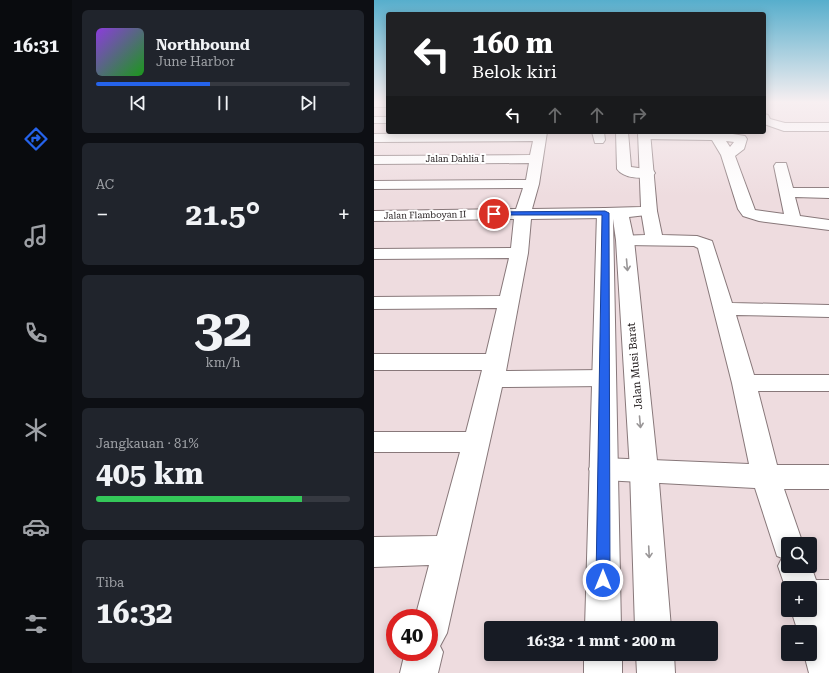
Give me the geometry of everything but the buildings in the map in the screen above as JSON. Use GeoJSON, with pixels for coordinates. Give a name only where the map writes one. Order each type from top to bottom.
{"type":"FeatureCollection","features":[{"type":"Feature","properties":{"kind":"street"},"geometry":{"type":"LineString","coordinates":[[622,134],[624,169],[630,172],[648,173]]}},
{"type":"Feature","properties":{"kind":"street"},"geometry":{"type":"LineString","coordinates":[[654,240],[649,211],[648,173],[644,134],[715,134],[741,139],[739,146],[728,155]]}},
{"type":"Feature","properties":{"kind":"street"},"geometry":{"type":"LineString","coordinates":[[715,134],[728,155],[746,209],[749,213],[759,216],[829,225]]}},
{"type":"Feature","properties":{"kind":"street"},"geometry":{"type":"LineString","coordinates":[[375,139],[539,143],[532,184],[523,213],[519,253],[494,370],[435,609]]}},
{"type":"Feature","properties":{"kind":"street","name":"Jalan Dahlia I"},"geometry":{"type":"LineString","coordinates":[[374,160],[539,143]]}},
{"type":"Feature","properties":{"kind":"street"},"geometry":{"type":"LineString","coordinates":[[781,166],[793,220]]}},
{"type":"Feature","properties":{"kind":"street"},"geometry":{"type":"LineString","coordinates":[[374,185],[532,184]]}},
{"type":"Feature","properties":{"kind":"street"},"geometry":{"type":"LineString","coordinates":[[787,192],[829,193]]}},
{"type":"Feature","properties":{"kind":"street"},"geometry":{"type":"LineString","coordinates":[[603,621],[604,378],[613,213],[649,211]]}},
{"type":"Feature","properties":{"kind":"street","name":"Jalan Flamboyan II"},"geometry":{"type":"LineString","coordinates":[[374,216],[613,213]]}},
{"type":"Feature","properties":{"kind":"street","name":"Jalan Musi Barat"},"geometry":{"type":"LineString","coordinates":[[613,213],[625,240],[644,470],[653,621]]}},
{"type":"Feature","properties":{"kind":"street"},"geometry":{"type":"LineString","coordinates":[[625,240],[698,241],[706,245],[744,383],[766,477],[785,537]]}},
{"type":"Feature","properties":{"kind":"street"},"geometry":{"type":"LineString","coordinates":[[374,254],[519,253]]}},
{"type":"Feature","properties":{"kind":"street"},"geometry":{"type":"LineString","coordinates":[[374,303],[509,302]]}},
{"type":"Feature","properties":{"kind":"street"},"geometry":{"type":"LineString","coordinates":[[724,309],[829,311]]}},
{"type":"Feature","properties":{"kind":"street"},"geometry":{"type":"LineString","coordinates":[[374,362],[604,378]]}},
{"type":"Feature","properties":{"kind":"street"},"geometry":{"type":"LineString","coordinates":[[744,383],[829,383]]}},
{"type":"Feature","properties":{"kind":"street"},"geometry":{"type":"LineString","coordinates":[[374,442],[477,442]]}},
{"type":"Feature","properties":{"kind":"street"},"geometry":{"type":"LineString","coordinates":[[603,469],[766,477],[829,477]]}},
{"type":"Feature","properties":{"kind":"street"},"geometry":{"type":"LineString","coordinates":[[374,552],[449,550]]}},
{"type":"Feature","properties":{"kind":"street"},"geometry":{"type":"LineString","coordinates":[[817,597],[829,597]]}},
{"type":"Feature","properties":{"kind":"street"},"geometry":{"type":"LineString","coordinates":[[811,617],[828,673]]}},
{"type":"Feature","properties":{"kind":"street"},"geometry":{"type":"LineString","coordinates":[[419,673],[422,661]]}},
{"type":"Feature","properties":{"kind":"street"},"geometry":{"type":"LineString","coordinates":[[603,661],[603,673]]}},
{"type":"Feature","properties":{"kind":"street"},"geometry":{"type":"LineString","coordinates":[[655,661],[656,673]]}},
{"type":"Feature","properties":{"kind":"route"},"geometry":{"type":"LineString","coordinates":[[494,214],[605,213],[603,580]]}}]}
